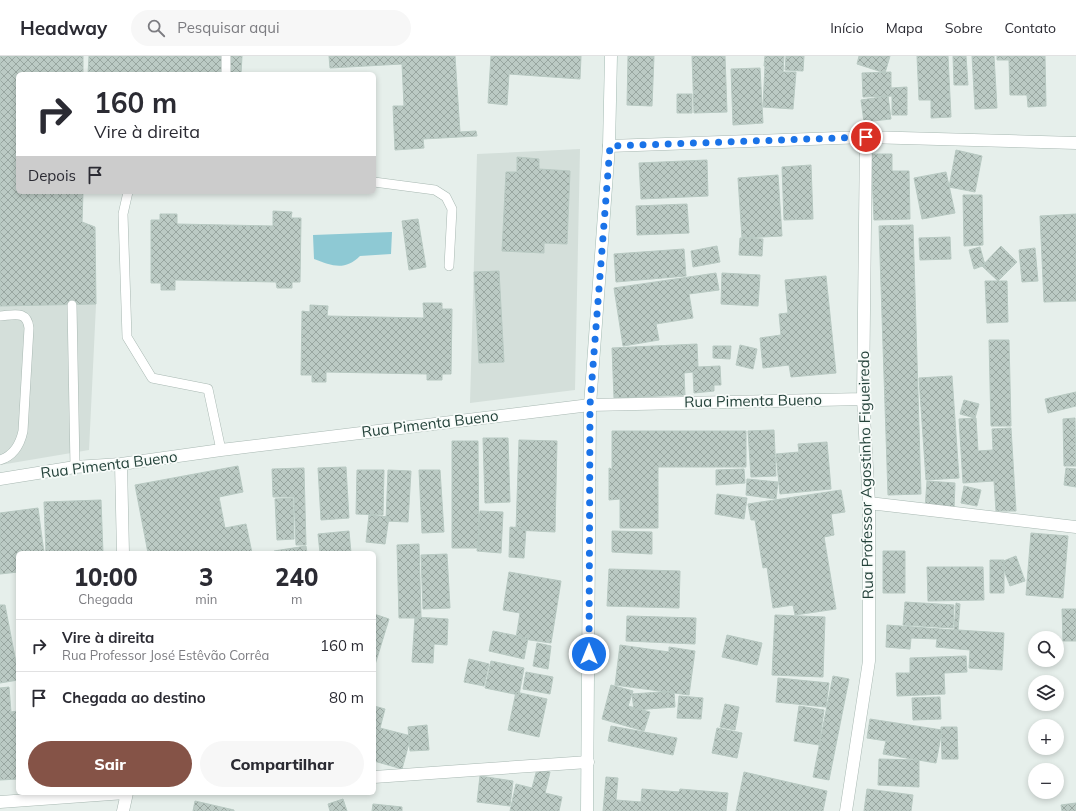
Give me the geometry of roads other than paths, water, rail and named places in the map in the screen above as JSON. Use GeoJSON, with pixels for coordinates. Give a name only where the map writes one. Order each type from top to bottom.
{"type":"FeatureCollection","features":[{"type":"Feature","properties":{"kind":"street"},"geometry":{"type":"LineString","coordinates":[[587,811],[590,405],[610,146],[611,56]]}},
{"type":"Feature","properties":{"kind":"street"},"geometry":{"type":"LineString","coordinates":[[610,146],[866,137],[1076,143]]}},
{"type":"Feature","properties":{"kind":"street","name":"Rua Professor Agostinho Figueiredo"},"geometry":{"type":"LineString","coordinates":[[846,811],[869,661],[869,503],[863,399],[866,137]]}},
{"type":"Feature","properties":{"kind":"street","name":"Rua Pimenta Bueno"},"geometry":{"type":"LineString","coordinates":[[0,480],[75,467],[121,464],[221,450],[590,405],[863,399]]}},
{"type":"Feature","properties":{"kind":"street"},"geometry":{"type":"LineString","coordinates":[[121,464],[123,551]]}},
{"type":"Feature","properties":{"kind":"street"},"geometry":{"type":"LineString","coordinates":[[869,503],[1076,527]]}},
{"type":"Feature","properties":{"kind":"street"},"geometry":{"type":"LineString","coordinates":[[376,776],[588,762]]}},
{"type":"Feature","properties":{"kind":"street"},"geometry":{"type":"LineString","coordinates":[[0,802],[98,795]]}},
{"type":"Feature","properties":{"kind":"street"},"geometry":{"type":"LineString","coordinates":[[123,811],[126,795]]}},
{"type":"Feature","properties":{"kind":"lane"},"geometry":{"type":"LineString","coordinates":[[226,56],[226,72]]}},
{"type":"Feature","properties":{"kind":"lane"},"geometry":{"type":"LineString","coordinates":[[376,182],[435,190],[446,197],[452,209],[449,266]]}},
{"type":"Feature","properties":{"kind":"lane"},"geometry":{"type":"LineString","coordinates":[[128,194],[123,214],[127,338],[152,378],[208,389],[221,450]]}},
{"type":"Feature","properties":{"kind":"lane"},"geometry":{"type":"LineString","coordinates":[[72,305],[75,467]]}},
{"type":"Feature","properties":{"kind":"lane"},"geometry":{"type":"LineString","coordinates":[[0,316],[18,314],[26,317],[29,328],[23,431],[21,440],[16,449],[10,455],[0,460]]}},
{"type":"Feature","properties":{"kind":"water"},"geometry":{"type":"Polygon","coordinates":[[[392,232],[391,254],[360,256],[349,264],[338,266],[314,259],[313,235],[392,232]]]}}]}
